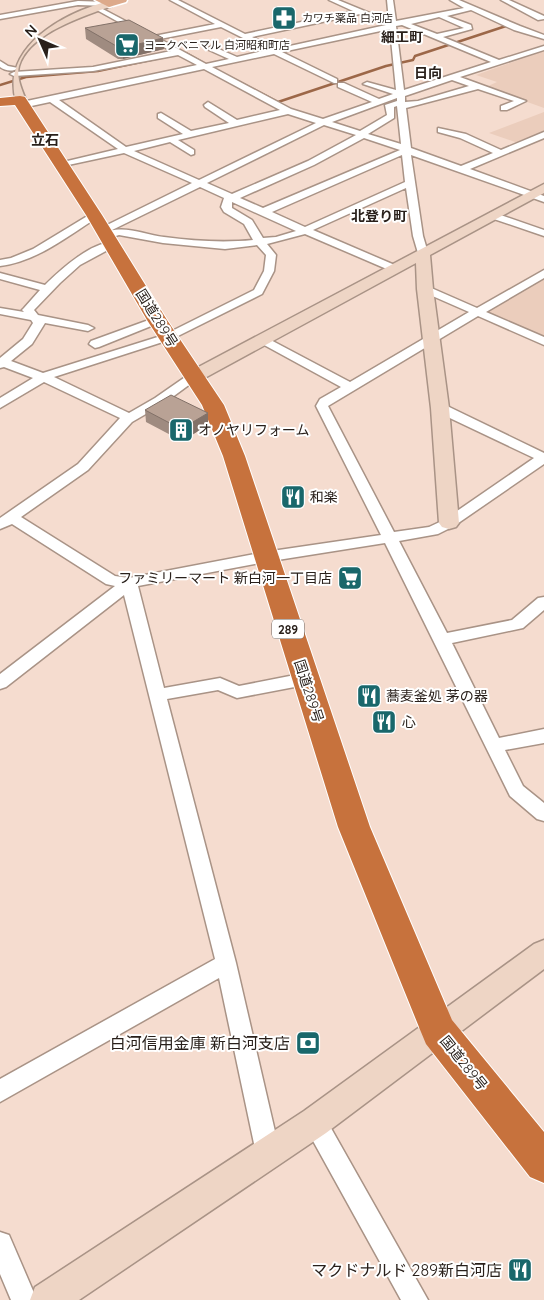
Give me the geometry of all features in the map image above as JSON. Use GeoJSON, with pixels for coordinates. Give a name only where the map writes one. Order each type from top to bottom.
{"type":"FeatureCollection","features":[{"type":"Feature","properties":{"kind":"highway","name":"国道289号"},"geometry":{"type":"LineString","coordinates":[[9,81],[162,328],[213,404],[234,456],[354,827],[439,1032],[544,1164]]}},
{"type":"Feature","properties":{"kind":"main road"},"geometry":{"type":"LineString","coordinates":[[102,4],[122,0]]}},
{"type":"Feature","properties":{"kind":"street"},"geometry":{"type":"LineString","coordinates":[[173,0],[337,83],[379,102]]}},
{"type":"Feature","properties":{"kind":"street"},"geometry":{"type":"LineString","coordinates":[[334,1],[347,0]]}},
{"type":"Feature","properties":{"kind":"street"},"geometry":{"type":"LineString","coordinates":[[390,0],[410,183],[418,236],[423,253],[425,285],[440,408],[449,523]]}},
{"type":"Feature","properties":{"kind":"street"},"geometry":{"type":"LineString","coordinates":[[453,0],[498,20],[544,37]]}},
{"type":"Feature","properties":{"kind":"street"},"geometry":{"type":"LineString","coordinates":[[504,0],[541,18]]}},
{"type":"Feature","properties":{"kind":"street"},"geometry":{"type":"LineString","coordinates":[[334,1],[393,25]]}},
{"type":"Feature","properties":{"kind":"street"},"geometry":{"type":"LineString","coordinates":[[0,17],[78,3],[102,4],[153,38],[288,111],[407,149],[524,193],[540,194]]}},
{"type":"Feature","properties":{"kind":"street"},"geometry":{"type":"LineString","coordinates":[[9,81],[23,50],[41,34],[102,4]]}},
{"type":"Feature","properties":{"kind":"street"},"geometry":{"type":"LineString","coordinates":[[479,11],[515,5]]}},
{"type":"Feature","properties":{"kind":"street"},"geometry":{"type":"LineString","coordinates":[[52,99],[472,8]]}},
{"type":"Feature","properties":{"kind":"street"},"geometry":{"type":"LineString","coordinates":[[244,36],[361,12]]}},
{"type":"Feature","properties":{"kind":"street"},"geometry":{"type":"LineString","coordinates":[[439,15],[476,25]]}},
{"type":"Feature","properties":{"kind":"street"},"geometry":{"type":"LineString","coordinates":[[435,38],[498,20]]}},
{"type":"Feature","properties":{"kind":"street"},"geometry":{"type":"LineString","coordinates":[[403,24],[499,63]]}},
{"type":"Feature","properties":{"kind":"street"},"geometry":{"type":"LineString","coordinates":[[153,38],[221,25]]}},
{"type":"Feature","properties":{"kind":"street"},"geometry":{"type":"LineString","coordinates":[[212,48],[236,59]]}},
{"type":"Feature","properties":{"kind":"street"},"geometry":{"type":"LineString","coordinates":[[0,404],[43,377],[162,328],[258,292],[269,270],[272,259],[248,222],[232,214],[226,207],[228,200],[311,163],[362,134],[391,116],[389,105],[402,101],[412,90],[544,48]]}},
{"type":"Feature","properties":{"kind":"street"},"geometry":{"type":"LineString","coordinates":[[9,81],[94,70],[179,52]]}},
{"type":"Feature","properties":{"kind":"street"},"geometry":{"type":"LineString","coordinates":[[454,78],[522,101],[504,108]]}},
{"type":"Feature","properties":{"kind":"street"},"geometry":{"type":"LineString","coordinates":[[9,81],[52,99],[126,150],[305,230],[388,271],[411,274],[425,285],[477,312],[544,341]]}},
{"type":"Feature","properties":{"kind":"street"},"geometry":{"type":"LineString","coordinates":[[367,84],[402,101]]}},
{"type":"Feature","properties":{"kind":"street"},"geometry":{"type":"LineString","coordinates":[[0,263],[11,263],[104,232],[324,122],[379,102],[436,99],[478,86]]}},
{"type":"Feature","properties":{"kind":"street"},"geometry":{"type":"LineString","coordinates":[[412,90],[436,99]]}},
{"type":"Feature","properties":{"kind":"street"},"geometry":{"type":"LineString","coordinates":[[208,105],[237,124]]}},
{"type":"Feature","properties":{"kind":"street"},"geometry":{"type":"LineString","coordinates":[[62,165],[288,111]]}},
{"type":"Feature","properties":{"kind":"street"},"geometry":{"type":"LineString","coordinates":[[161,116],[191,135]]}},
{"type":"Feature","properties":{"kind":"street"},"geometry":{"type":"LineString","coordinates":[[441,130],[463,136],[501,153]]}},
{"type":"Feature","properties":{"kind":"street"},"geometry":{"type":"LineString","coordinates":[[450,181],[501,153],[544,135]]}},
{"type":"Feature","properties":{"kind":"street"},"geometry":{"type":"LineString","coordinates":[[171,139],[191,152]]}},
{"type":"Feature","properties":{"kind":"street"},"geometry":{"type":"LineString","coordinates":[[263,212],[407,149]]}},
{"type":"Feature","properties":{"kind":"street"},"geometry":{"type":"LineString","coordinates":[[104,232],[119,232],[163,240],[217,245],[277,240],[305,230],[410,183]]}},
{"type":"Feature","properties":{"kind":"street"},"geometry":{"type":"LineString","coordinates":[[440,408],[543,455],[449,523],[433,531],[266,557],[129,582],[111,580],[6,521],[83,467],[130,418],[195,376],[492,215],[540,194]]}},
{"type":"Feature","properties":{"kind":"street"},"geometry":{"type":"LineString","coordinates":[[492,215],[544,233]]}},
{"type":"Feature","properties":{"kind":"street"},"geometry":{"type":"LineString","coordinates":[[1,363],[28,342],[39,323],[28,310],[70,269],[96,250],[104,232]]}},
{"type":"Feature","properties":{"kind":"street"},"geometry":{"type":"LineString","coordinates":[[544,273],[324,402],[322,406],[442,640],[516,791],[544,814]]}},
{"type":"Feature","properties":{"kind":"street"},"geometry":{"type":"LineString","coordinates":[[0,276],[48,289]]}},
{"type":"Feature","properties":{"kind":"street"},"geometry":{"type":"LineString","coordinates":[[0,312],[33,316],[88,328]]}},
{"type":"Feature","properties":{"kind":"street"},"geometry":{"type":"LineString","coordinates":[[95,344],[162,328]]}},
{"type":"Feature","properties":{"kind":"street"},"geometry":{"type":"LineString","coordinates":[[260,340],[350,387]]}},
{"type":"Feature","properties":{"kind":"street"},"geometry":{"type":"LineString","coordinates":[[1,363],[43,377],[130,418]]}},
{"type":"Feature","properties":{"kind":"street"},"geometry":{"type":"LineString","coordinates":[[0,684],[129,582]]}},
{"type":"Feature","properties":{"kind":"street"},"geometry":{"type":"LineString","coordinates":[[129,582],[226,962],[268,1153]]}},
{"type":"Feature","properties":{"kind":"street"},"geometry":{"type":"LineString","coordinates":[[442,640],[517,624],[544,602]]}},
{"type":"Feature","properties":{"kind":"street"},"geometry":{"type":"LineString","coordinates":[[158,695],[220,684],[237,692],[305,680]]}},
{"type":"Feature","properties":{"kind":"street"},"geometry":{"type":"LineString","coordinates":[[494,746],[544,736]]}},
{"type":"Feature","properties":{"kind":"street"},"geometry":{"type":"LineString","coordinates":[[48,1300],[315,1122],[544,953]]}},
{"type":"Feature","properties":{"kind":"street"},"geometry":{"type":"LineString","coordinates":[[1,1088],[226,962]]}},
{"type":"Feature","properties":{"kind":"street"},"geometry":{"type":"LineString","coordinates":[[315,1122],[415,1300]]}},
{"type":"Feature","properties":{"kind":"street"},"geometry":{"type":"LineString","coordinates":[[0,1244],[24,1300]]}},
{"type":"Feature","properties":{"kind":"shaded area"},"geometry":{"type":"Polygon","coordinates":[[[544,51],[544,108],[486,87],[497,82],[476,75],[544,51]]]}},
{"type":"Feature","properties":{"kind":"shaded area"},"geometry":{"type":"Polygon","coordinates":[[[544,112],[544,133],[518,143],[489,133],[544,112]]]}},
{"type":"Feature","properties":{"kind":"shaded area"},"geometry":{"type":"Polygon","coordinates":[[[544,278],[544,338],[481,312],[544,278]]]}},
{"type":"Feature","properties":{"kind":"building"},"geometry":{"type":"Polygon","coordinates":[[[129,20],[163,38],[122,48],[85,28],[129,20]]]}},
{"type":"Feature","properties":{"kind":"building"},"geometry":{"type":"Polygon","coordinates":[[[171,395],[208,413],[181,429],[145,410],[171,395]]]}},
{"type":"Feature","properties":{"kind":"waterway"},"geometry":{"type":"LineString","coordinates":[[228,76],[278,102],[386,66],[413,60],[415,56],[506,26]]}},
{"type":"Feature","properties":{"kind":"waterway"},"geometry":{"type":"LineString","coordinates":[[179,55],[186,53],[211,67]]}},
{"type":"Feature","properties":{"kind":"waterway"},"geometry":{"type":"LineString","coordinates":[[0,85],[26,77],[98,71],[165,57]]}},
{"type":"Feature","properties":{"kind":"place","name":"カワチ薬品 白河店"},"geometry":{"type":"Point","coordinates":[284,18]}},
{"type":"Feature","properties":{"kind":"place","name":"ヨークベニマル 白河昭和町店"},"geometry":{"type":"Point","coordinates":[127,45]}},
{"type":"Feature","properties":{"kind":"place","name":"オノヤリフォーム"},"geometry":{"type":"Point","coordinates":[181,430]}},
{"type":"Feature","properties":{"kind":"place","name":"和楽"},"geometry":{"type":"Point","coordinates":[293,497]}},
{"type":"Feature","properties":{"kind":"place","name":"ファミリーマート 新白河一丁目店"},"geometry":{"type":"Point","coordinates":[350,578]}},
{"type":"Feature","properties":{"kind":"place","name":"蕎麦釜処 茅の器"},"geometry":{"type":"Point","coordinates":[369,696]}},
{"type":"Feature","properties":{"kind":"place","name":"心"},"geometry":{"type":"Point","coordinates":[384,722]}},
{"type":"Feature","properties":{"kind":"place","name":"白河信用金庫 新白河支店"},"geometry":{"type":"Point","coordinates":[308,1043]}},
{"type":"Feature","properties":{"kind":"place","name":"マクドナルド 289新白河店"},"geometry":{"type":"Point","coordinates":[520,1270]}},
{"type":"Feature","properties":{"kind":"district","name":"細工町"},"geometry":{"type":"Point","coordinates":[402,37]}},
{"type":"Feature","properties":{"kind":"district","name":"日向"},"geometry":{"type":"Point","coordinates":[428,73]}},
{"type":"Feature","properties":{"kind":"district","name":"立石"},"geometry":{"type":"Point","coordinates":[45,140]}},
{"type":"Feature","properties":{"kind":"district","name":"北登り町"},"geometry":{"type":"Point","coordinates":[379,216]}}]}
